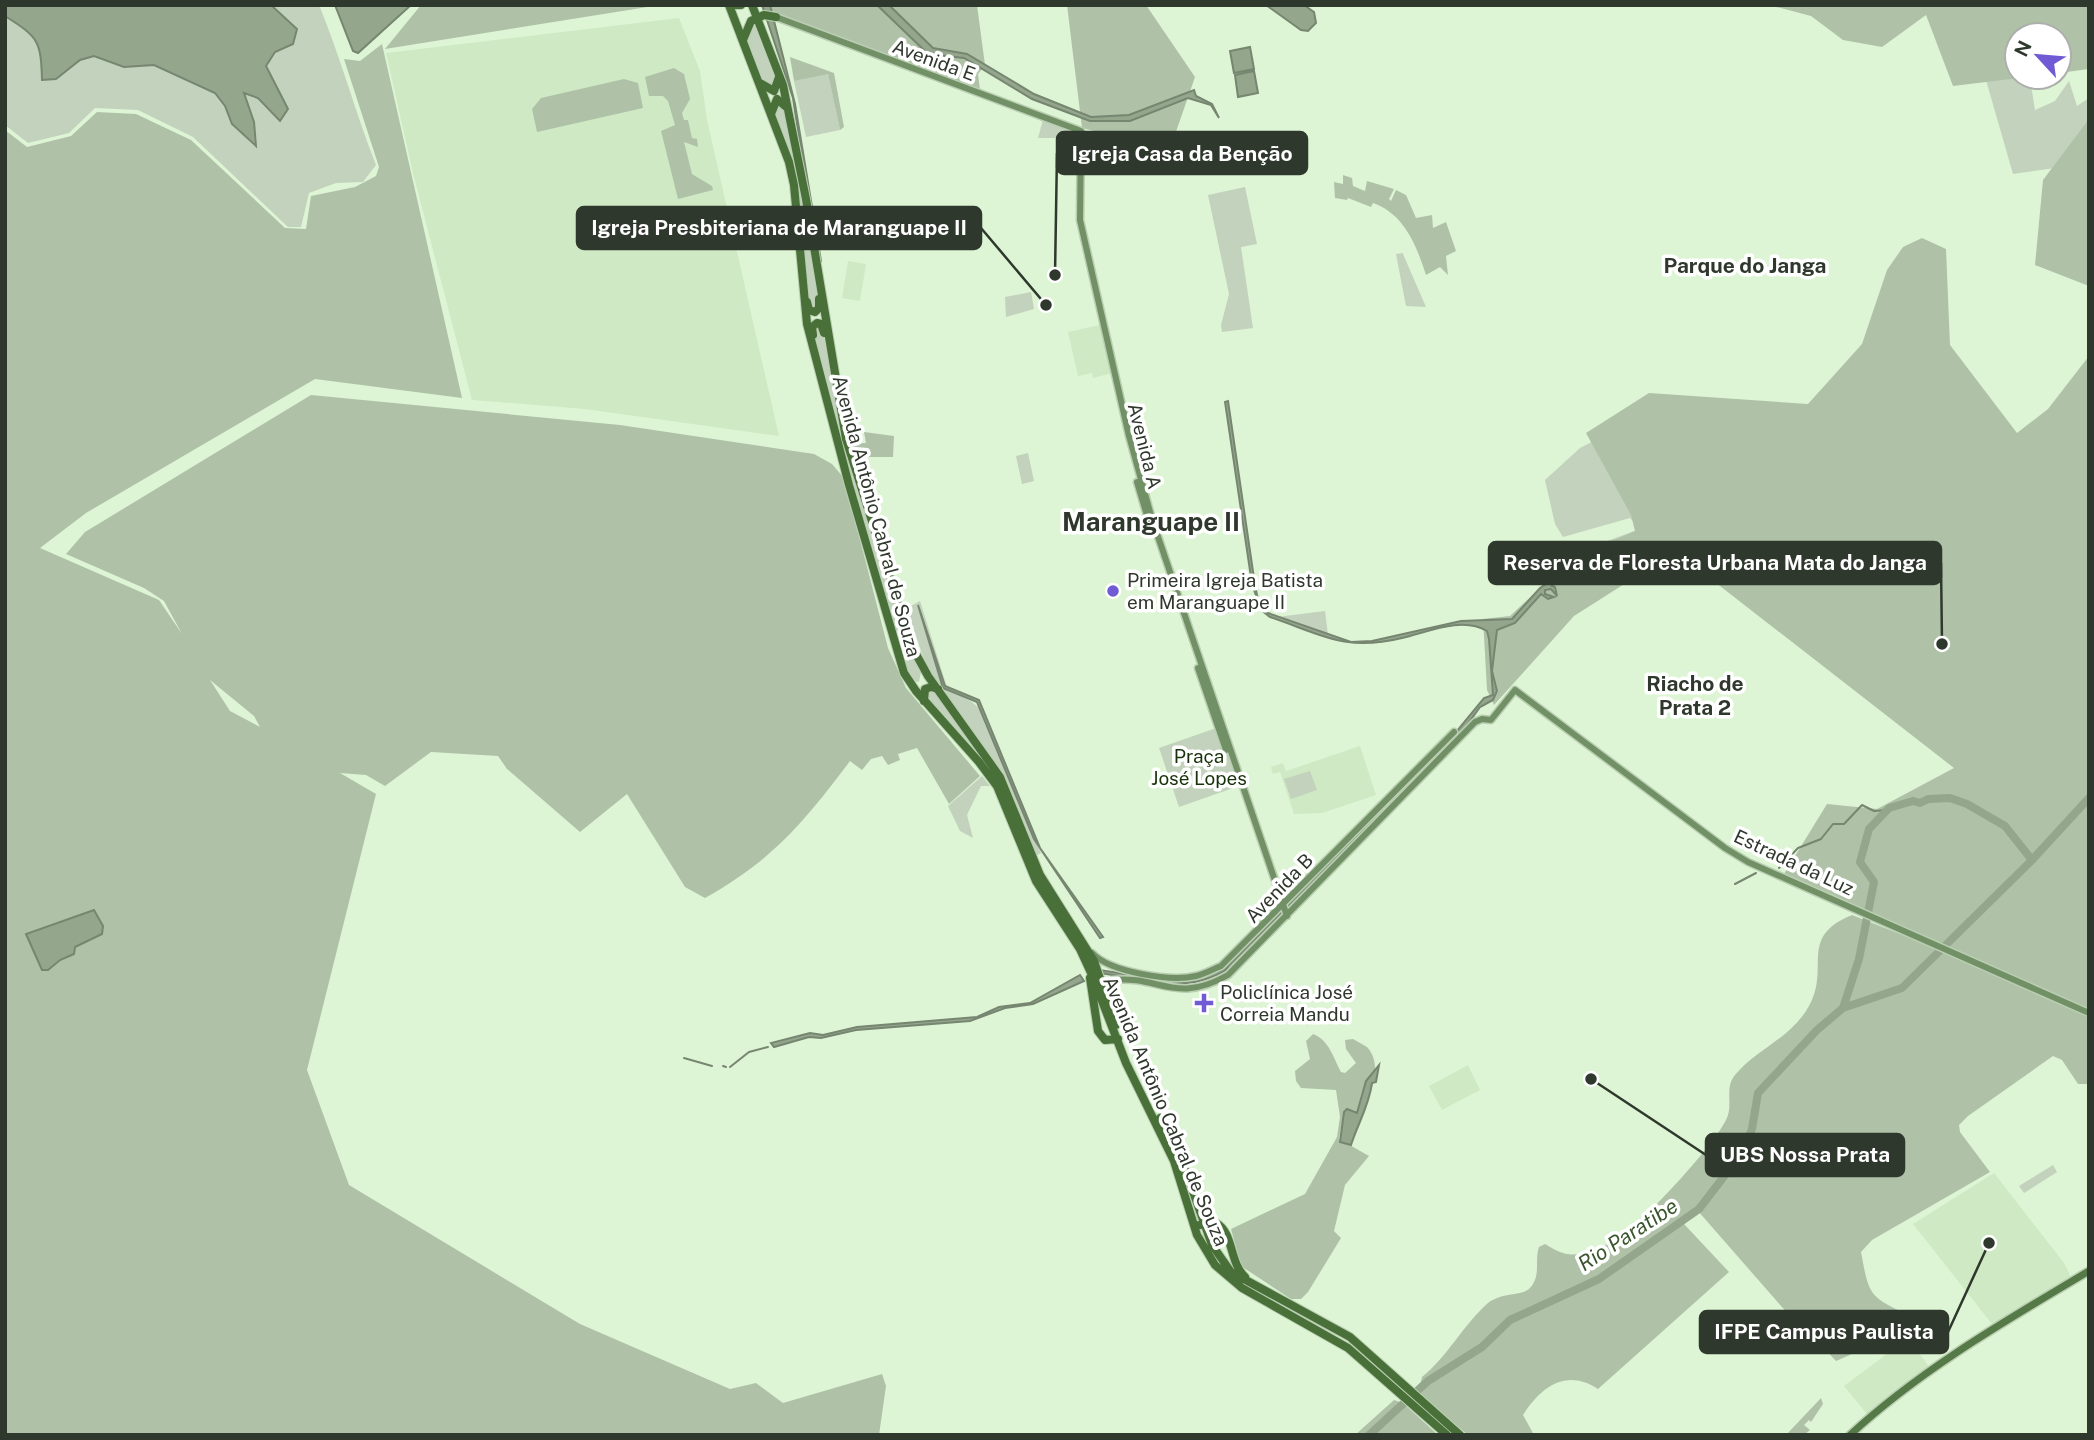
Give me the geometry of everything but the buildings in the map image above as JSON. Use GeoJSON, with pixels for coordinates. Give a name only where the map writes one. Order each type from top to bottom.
{"type":"FeatureCollection","features":[{"type":"Feature","properties":{"kind":"highway","name":"Avenida Antônio Cabral de Souza"},"geometry":{"type":"LineString","coordinates":[[729,5],[771,114],[794,185],[804,309],[845,472],[896,653],[907,677],[924,701],[997,786],[1036,881],[1086,963],[1118,1038],[1181,1158],[1211,1260],[1227,1278],[1318,1329],[1354,1340],[1403,1390],[1460,1435]]}},
{"type":"Feature","properties":{"kind":"highway"},"geometry":{"type":"LineString","coordinates":[[735,5],[741,5]]}},
{"type":"Feature","properties":{"kind":"highway","name":"Avenida Antônio Cabral de Souza"},"geometry":{"type":"LineString","coordinates":[[752,5],[765,15],[767,41],[779,71],[798,156],[835,380],[853,466],[917,660],[1000,777],[1040,875],[1085,943],[1105,993],[1118,1038]]}},
{"type":"Feature","properties":{"kind":"highway"},"geometry":{"type":"LineString","coordinates":[[743,43],[745,30],[765,15]]}},
{"type":"Feature","properties":{"kind":"highway"},"geometry":{"type":"LineString","coordinates":[[758,81],[774,91],[779,85],[779,71]]}},
{"type":"Feature","properties":{"kind":"highway"},"geometry":{"type":"LineString","coordinates":[[771,114],[774,101],[781,99],[792,146],[798,156]]}},
{"type":"Feature","properties":{"kind":"highway"},"geometry":{"type":"LineString","coordinates":[[800,250],[807,307],[814,312],[819,304],[812,234]]}},
{"type":"Feature","properties":{"kind":"highway"},"geometry":{"type":"LineString","coordinates":[[820,368],[812,329],[817,323],[823,329],[835,380]]}},
{"type":"Feature","properties":{"kind":"highway"},"geometry":{"type":"LineString","coordinates":[[907,677],[914,682],[921,681],[922,674],[917,660]]}},
{"type":"Feature","properties":{"kind":"highway"},"geometry":{"type":"LineString","coordinates":[[924,701],[925,689],[938,689]]}},
{"type":"Feature","properties":{"kind":"highway"},"geometry":{"type":"LineString","coordinates":[[1086,963],[1098,1031],[1105,1040],[1118,1038]]}},
{"type":"Feature","properties":{"kind":"highway"},"geometry":{"type":"LineString","coordinates":[[1199,1225],[1216,1223],[1225,1230],[1237,1269],[1257,1289]]}},
{"type":"Feature","properties":{"kind":"highway","name":"Avenida Antônio Cabral de Souza"},"geometry":{"type":"LineString","coordinates":[[1199,1225],[1231,1272],[1318,1329]]}},
{"type":"Feature","properties":{"kind":"highway","name":"Avenida Antônio Cabral de Souza"},"geometry":{"type":"LineString","coordinates":[[1413,1398],[1447,1435]]}},
{"type":"Feature","properties":{"kind":"main road","name":"Avenida E"},"geometry":{"type":"LineString","coordinates":[[765,15],[1079,130]]}},
{"type":"Feature","properties":{"kind":"main road","name":"Avenida A"},"geometry":{"type":"LineString","coordinates":[[1079,130],[1080,220],[1132,445],[1152,519],[1286,917]]}},
{"type":"Feature","properties":{"kind":"main road","name":"Avenida B"},"geometry":{"type":"LineString","coordinates":[[1105,993],[1110,981],[1117,979],[1180,989],[1216,982],[1240,965],[1457,741],[1479,720],[1491,720],[1515,690]]}},
{"type":"Feature","properties":{"kind":"main road","name":"Estrada da Luz"},"geometry":{"type":"LineString","coordinates":[[1515,690],[1725,848],[1748,862],[2089,1013]]}},
{"type":"Feature","properties":{"kind":"main road","name":"Avenida B"},"geometry":{"type":"LineString","coordinates":[[1085,943],[1098,958],[1108,964],[1156,976],[1195,976],[1225,963],[1454,732],[1457,741]]}},
{"type":"Feature","properties":{"kind":"main road"},"geometry":{"type":"LineString","coordinates":[[1850,1435],[1882,1406],[1932,1371],[2089,1271]]}},
{"type":"Feature","properties":{"kind":"shaded area"},"geometry":{"type":"Polygon","coordinates":[[[5,5],[271,5],[297,29],[293,44],[275,52],[266,66],[288,109],[280,121],[258,98],[244,93],[254,122],[256,146],[232,124],[225,106],[215,93],[154,65],[124,67],[94,56],[80,60],[56,79],[42,80],[36,41],[25,29],[5,16],[5,5]]]}},
{"type":"Feature","properties":{"kind":"shaded area"},"geometry":{"type":"Polygon","coordinates":[[[335,5],[411,5],[358,53],[353,51],[335,5]]]}},
{"type":"Feature","properties":{"kind":"shaded area"},"geometry":{"type":"Polygon","coordinates":[[[421,5],[660,5],[385,49],[421,5]]]}},
{"type":"Feature","properties":{"kind":"shaded area"},"geometry":{"type":"Polygon","coordinates":[[[762,5],[770,5],[795,104],[821,261],[818,262],[793,98],[762,5]]]}},
{"type":"Feature","properties":{"kind":"shaded area"},"geometry":{"type":"Polygon","coordinates":[[[770,5],[977,5],[985,65],[978,74],[980,90],[772,11],[770,5]]]}},
{"type":"Feature","properties":{"kind":"shaded area"},"geometry":{"type":"Polygon","coordinates":[[[877,5],[889,5],[933,48],[967,54],[1034,94],[1091,117],[1129,115],[1194,90],[1196,96],[1212,104],[1219,118],[1211,105],[1188,98],[1130,121],[1090,121],[1032,99],[964,58],[928,54],[877,5]]]}},
{"type":"Feature","properties":{"kind":"shaded area"},"geometry":{"type":"Polygon","coordinates":[[[1067,5],[1146,5],[1195,77],[1170,149],[1082,128],[1067,5]]]}},
{"type":"Feature","properties":{"kind":"shaded area"},"geometry":{"type":"Polygon","coordinates":[[[1266,5],[1304,5],[1314,12],[1316,23],[1308,31],[1301,30],[1266,5]]]}},
{"type":"Feature","properties":{"kind":"shaded area"},"geometry":{"type":"Polygon","coordinates":[[[1769,5],[2089,5],[2089,69],[2073,71],[2073,21],[2003,21],[2003,80],[1953,86],[1926,15],[1882,47],[1843,40],[1811,16],[1769,5]]]}},
{"type":"Feature","properties":{"kind":"shaded area"},"geometry":{"type":"Polygon","coordinates":[[[679,18],[700,71],[707,120],[779,436],[585,409],[472,400],[413,173],[386,53],[679,18]]]}},
{"type":"Feature","properties":{"kind":"shaded area"},"geometry":{"type":"Polygon","coordinates":[[[382,44],[462,398],[315,379],[86,513],[40,548],[159,600],[182,634],[164,601],[144,588],[66,554],[85,532],[311,395],[620,425],[814,454],[832,464],[844,478],[888,648],[906,688],[980,776],[949,804],[917,748],[898,754],[900,760],[888,765],[882,756],[871,759],[862,770],[850,761],[818,803],[786,838],[750,869],[705,898],[685,887],[627,794],[580,832],[507,769],[498,756],[431,752],[385,786],[366,775],[340,773],[376,794],[307,1070],[349,1185],[580,1324],[730,1389],[756,1383],[783,1403],[882,1374],[886,1386],[879,1435],[5,1435],[5,130],[27,147],[71,136],[97,112],[136,114],[191,140],[285,228],[306,229],[311,196],[355,187],[376,176],[379,167],[344,59],[360,61],[382,44]],[[210,680],[230,711],[260,727],[254,716],[210,680]]]}},
{"type":"Feature","properties":{"kind":"shaded area"},"geometry":{"type":"Polygon","coordinates":[[[1250,47],[1254,69],[1234,73],[1230,51],[1250,47]]]}},
{"type":"Feature","properties":{"kind":"shaded area"},"geometry":{"type":"Polygon","coordinates":[[[790,57],[834,73],[844,127],[840,130],[828,74],[794,81],[790,57]]]}},
{"type":"Feature","properties":{"kind":"shaded area"},"geometry":{"type":"Polygon","coordinates":[[[674,68],[684,74],[690,99],[682,113],[684,120],[688,120],[692,138],[697,139],[698,147],[684,142],[692,174],[712,186],[713,190],[678,199],[661,131],[675,125],[668,101],[663,96],[649,96],[645,77],[674,68]]]}},
{"type":"Feature","properties":{"kind":"shaded area"},"geometry":{"type":"Polygon","coordinates":[[[1254,71],[1258,93],[1238,97],[1235,75],[1254,71]]]}},
{"type":"Feature","properties":{"kind":"shaded area"},"geometry":{"type":"Polygon","coordinates":[[[624,79],[638,83],[643,108],[537,132],[532,109],[541,98],[624,79]]]}},
{"type":"Feature","properties":{"kind":"shaded area"},"geometry":{"type":"Polygon","coordinates":[[[2089,119],[2089,286],[2035,265],[2043,180],[2089,119]]]}},
{"type":"Feature","properties":{"kind":"shaded area"},"geometry":{"type":"Polygon","coordinates":[[[1343,175],[1352,178],[1353,186],[1365,191],[1367,181],[1394,189],[1389,199],[1391,201],[1396,190],[1406,195],[1416,218],[1432,215],[1433,228],[1446,222],[1456,251],[1446,256],[1448,275],[1440,267],[1426,275],[1418,252],[1401,222],[1384,208],[1373,203],[1371,207],[1348,198],[1335,198],[1334,182],[1343,184],[1343,175]]]}},
{"type":"Feature","properties":{"kind":"shaded area"},"geometry":{"type":"Polygon","coordinates":[[[1922,238],[1946,249],[1950,345],[2017,433],[2048,409],[2089,356],[2089,1010],[1784,874],[1827,804],[1877,809],[1954,768],[1711,579],[1717,568],[1684,546],[1574,616],[1494,705],[1487,690],[1483,619],[1510,616],[1572,558],[1635,531],[1631,515],[1586,433],[1649,393],[1808,404],[1862,344],[1887,270],[1903,247],[1922,238]]]}},
{"type":"Feature","properties":{"kind":"shaded area"},"geometry":{"type":"Polygon","coordinates":[[[848,261],[866,264],[860,301],[842,298],[848,261]]]}},
{"type":"Feature","properties":{"kind":"shaded area"},"geometry":{"type":"Polygon","coordinates":[[[1100,325],[1112,373],[1093,378],[1092,373],[1078,376],[1068,332],[1100,325]]]}},
{"type":"Feature","properties":{"kind":"shaded area"},"geometry":{"type":"Polygon","coordinates":[[[1228,401],[1255,585],[1258,600],[1268,613],[1351,642],[1372,641],[1461,621],[1512,619],[1540,588],[1561,574],[1560,580],[1552,586],[1555,587],[1557,596],[1551,589],[1545,590],[1545,594],[1554,597],[1548,599],[1541,594],[1515,623],[1497,630],[1492,671],[1497,691],[1493,700],[1480,707],[1465,728],[1235,964],[1219,974],[1187,983],[1226,968],[1448,742],[1484,698],[1493,695],[1489,639],[1487,631],[1477,627],[1456,625],[1382,642],[1365,643],[1349,642],[1305,630],[1270,617],[1261,610],[1252,584],[1225,402],[1228,401]]]}},
{"type":"Feature","properties":{"kind":"shaded area"},"geometry":{"type":"Polygon","coordinates":[[[864,432],[894,436],[893,457],[851,457],[848,444],[866,443],[864,432]]]}},
{"type":"Feature","properties":{"kind":"shaded area"},"geometry":{"type":"Polygon","coordinates":[[[918,605],[945,686],[979,700],[1040,848],[1034,839],[977,702],[943,688],[918,605]]]}},
{"type":"Feature","properties":{"kind":"shaded area"},"geometry":{"type":"Polygon","coordinates":[[[1360,746],[1376,795],[1322,813],[1294,814],[1280,772],[1273,774],[1271,767],[1283,763],[1286,771],[1360,746]]]}},
{"type":"Feature","properties":{"kind":"shaded area"},"geometry":{"type":"Polygon","coordinates":[[[1040,848],[1103,937],[1100,938],[1040,848]]]}},
{"type":"Feature","properties":{"kind":"shaded area"},"geometry":{"type":"Polygon","coordinates":[[[94,910],[103,926],[102,934],[75,947],[74,954],[60,960],[48,970],[42,970],[26,934],[94,910]]]}},
{"type":"Feature","properties":{"kind":"shaded area"},"geometry":{"type":"Polygon","coordinates":[[[1852,915],[1943,951],[2089,1016],[2089,1084],[2078,1084],[2062,1060],[2053,1056],[1959,1125],[1960,1132],[1990,1172],[1872,1240],[1861,1252],[1872,1292],[1884,1303],[1906,1314],[1903,1324],[1878,1330],[1852,1354],[1836,1361],[1803,1326],[1795,1322],[1698,1211],[1684,1224],[1729,1272],[1598,1389],[1575,1380],[1555,1384],[1546,1389],[1523,1415],[1534,1435],[1468,1435],[1425,1400],[1419,1390],[1422,1377],[1440,1360],[1488,1303],[1499,1297],[1529,1289],[1537,1274],[1539,1247],[1545,1244],[1569,1254],[1586,1253],[1600,1248],[1641,1220],[1669,1192],[1723,1126],[1729,1110],[1730,1084],[1735,1075],[1799,1021],[1806,1011],[1814,996],[1818,956],[1825,934],[1835,924],[1852,915]]]}},
{"type":"Feature","properties":{"kind":"shaded area"},"geometry":{"type":"Polygon","coordinates":[[[1099,970],[1187,983],[1153,982],[1100,973],[1099,970]]]}},
{"type":"Feature","properties":{"kind":"shaded area"},"geometry":{"type":"Polygon","coordinates":[[[1080,975],[1084,981],[1033,1004],[1005,1008],[970,1021],[856,1030],[821,1038],[809,1037],[774,1047],[771,1043],[810,1033],[823,1035],[857,1027],[977,1017],[999,1007],[1030,1003],[1080,975]]]}},
{"type":"Feature","properties":{"kind":"shaded area"},"geometry":{"type":"Polygon","coordinates":[[[1313,1034],[1327,1045],[1341,1072],[1345,1073],[1356,1063],[1346,1049],[1345,1040],[1353,1039],[1367,1047],[1372,1054],[1375,1072],[1371,1091],[1357,1114],[1347,1109],[1344,1112],[1339,1139],[1369,1156],[1345,1185],[1334,1231],[1341,1238],[1308,1292],[1301,1299],[1291,1299],[1241,1266],[1231,1229],[1305,1194],[1337,1137],[1340,1117],[1336,1090],[1301,1088],[1296,1081],[1295,1071],[1310,1059],[1306,1041],[1313,1034]]]}},
{"type":"Feature","properties":{"kind":"shaded area"},"geometry":{"type":"Polygon","coordinates":[[[1379,1065],[1376,1082],[1372,1083],[1351,1145],[1340,1142],[1344,1112],[1347,1109],[1357,1113],[1366,1081],[1379,1065]]]}},
{"type":"Feature","properties":{"kind":"shaded area"},"geometry":{"type":"Polygon","coordinates":[[[1468,1065],[1480,1090],[1442,1110],[1429,1086],[1468,1065]]]}},
{"type":"Feature","properties":{"kind":"shaded area"},"geometry":{"type":"Polygon","coordinates":[[[1994,1173],[2064,1263],[2071,1277],[1992,1324],[1913,1224],[1994,1173]]]}},
{"type":"Feature","properties":{"kind":"shaded area"},"geometry":{"type":"Polygon","coordinates":[[[1908,1338],[1930,1368],[1867,1414],[1844,1386],[1908,1338]]]}},
{"type":"Feature","properties":{"kind":"shaded area"},"geometry":{"type":"Polygon","coordinates":[[[1821,1398],[1823,1404],[1811,1422],[1809,1420],[1804,1425],[1810,1430],[1804,1435],[1786,1435],[1821,1398]]]}},
{"type":"Feature","properties":{"kind":"shaded area"},"geometry":{"type":"Polygon","coordinates":[[[1394,1400],[1403,1403],[1438,1435],[1355,1435],[1394,1400]]]}},
{"type":"Feature","properties":{"kind":"green space"},"geometry":{"type":"Polygon","coordinates":[[[271,5],[319,5],[376,165],[363,182],[336,183],[309,193],[301,227],[288,227],[193,137],[138,110],[95,108],[69,133],[28,143],[5,125],[5,16],[34,34],[56,79],[80,60],[94,56],[124,67],[154,65],[215,93],[225,106],[232,124],[255,146],[254,122],[243,93],[258,98],[280,121],[288,109],[266,66],[275,52],[293,44],[271,5]]]}},
{"type":"Feature","properties":{"kind":"green space"},"geometry":{"type":"Polygon","coordinates":[[[2035,5],[2048,21],[2003,21],[2003,91],[2032,91],[2035,110],[2055,101],[2062,91],[2072,91],[2077,106],[2089,98],[2089,137],[2069,166],[2013,174],[1973,35],[2035,5]]]}},
{"type":"Feature","properties":{"kind":"green space"},"geometry":{"type":"Polygon","coordinates":[[[755,20],[777,84],[770,90],[756,69],[748,47],[746,30],[755,20]]]}},
{"type":"Feature","properties":{"kind":"green space"},"geometry":{"type":"Polygon","coordinates":[[[828,73],[840,130],[806,137],[794,81],[828,73]]]}},
{"type":"Feature","properties":{"kind":"green space"},"geometry":{"type":"Polygon","coordinates":[[[784,101],[806,198],[819,308],[808,307],[793,177],[772,111],[784,101]]]}},
{"type":"Feature","properties":{"kind":"green space"},"geometry":{"type":"Polygon","coordinates":[[[1043,120],[1075,133],[1074,138],[1038,138],[1043,120]]]}},
{"type":"Feature","properties":{"kind":"green space"},"geometry":{"type":"Polygon","coordinates":[[[1245,187],[1257,244],[1241,247],[1253,328],[1222,332],[1221,325],[1229,294],[1208,195],[1245,187]]]}},
{"type":"Feature","properties":{"kind":"green space"},"geometry":{"type":"Polygon","coordinates":[[[1403,253],[1426,307],[1406,306],[1396,254],[1403,253]]]}},
{"type":"Feature","properties":{"kind":"green space"},"geometry":{"type":"Polygon","coordinates":[[[1031,292],[1034,309],[1006,317],[1005,297],[1031,292]]]}},
{"type":"Feature","properties":{"kind":"green space"},"geometry":{"type":"Polygon","coordinates":[[[821,323],[846,439],[911,654],[921,672],[919,682],[913,681],[897,652],[811,326],[821,323]]]}},
{"type":"Feature","properties":{"kind":"green space"},"geometry":{"type":"Polygon","coordinates":[[[1613,431],[1697,531],[1561,596],[1563,557],[1640,529],[1630,518],[1563,537],[1555,524],[1545,480],[1580,448],[1613,431]]]}},
{"type":"Feature","properties":{"kind":"green space"},"geometry":{"type":"Polygon","coordinates":[[[1028,453],[1034,481],[1022,484],[1016,456],[1028,453]]]}},
{"type":"Feature","properties":{"kind":"green space"},"geometry":{"type":"Polygon","coordinates":[[[920,601],[946,684],[954,693],[974,704],[984,716],[1041,853],[1034,857],[1002,777],[927,668],[908,613],[909,607],[920,601]]]}},
{"type":"Feature","properties":{"kind":"green space"},"geometry":{"type":"Polygon","coordinates":[[[1325,611],[1328,635],[1277,617],[1325,611]]]}},
{"type":"Feature","properties":{"kind":"green space"},"geometry":{"type":"Polygon","coordinates":[[[938,690],[997,782],[926,703],[924,691],[938,690]]]}},
{"type":"Feature","properties":{"kind":"green space","name":"Praça José Lopes"},"geometry":{"type":"Polygon","coordinates":[[[1219,727],[1239,786],[1179,807],[1159,748],[1219,727]]]}},
{"type":"Feature","properties":{"kind":"green space"},"geometry":{"type":"Polygon","coordinates":[[[1310,771],[1317,790],[1291,799],[1284,779],[1310,771]]]}},
{"type":"Feature","properties":{"kind":"green space"},"geometry":{"type":"Polygon","coordinates":[[[982,776],[990,786],[981,786],[967,815],[973,838],[960,831],[948,806],[982,776]]]}},
{"type":"Feature","properties":{"kind":"green space"},"geometry":{"type":"Polygon","coordinates":[[[2053,1165],[2057,1172],[2024,1193],[2019,1186],[2053,1165]]]}},
{"type":"Feature","properties":{"kind":"waterway","name":"Rio Paratibe"},"geometry":{"type":"LineString","coordinates":[[1369,1435],[1428,1381],[1482,1347],[1510,1320],[1599,1279],[1699,1209],[1742,1153],[1752,1129],[1758,1093],[1817,1030],[1843,1008],[1859,959],[1874,882],[1860,862],[1869,829],[1889,808],[1928,799],[1950,798],[1967,804],[2005,826],[2032,860],[2089,798]]}},
{"type":"Feature","properties":{"kind":"waterway"},"geometry":{"type":"LineString","coordinates":[[1779,868],[1798,848],[1821,839],[1833,824],[1844,824],[1862,805],[1874,811],[1887,810]]}},
{"type":"Feature","properties":{"kind":"waterway","name":"Rio Paratibe"},"geometry":{"type":"LineString","coordinates":[[1843,1008],[1902,988],[2032,860]]}},
{"type":"Feature","properties":{"kind":"waterway"},"geometry":{"type":"LineString","coordinates":[[1735,884],[1756,873]]}},
{"type":"Feature","properties":{"kind":"waterway"},"geometry":{"type":"LineString","coordinates":[[730,1067],[749,1052],[768,1047]]}},
{"type":"Feature","properties":{"kind":"waterway"},"geometry":{"type":"LineString","coordinates":[[684,1058],[712,1066]]}},
{"type":"Feature","properties":{"kind":"place","name":"Igreja Casa da Benção"},"geometry":{"type":"Point","coordinates":[1055,275]}},
{"type":"Feature","properties":{"kind":"place","name":"Igreja Presbiteriana de Maranguape II"},"geometry":{"type":"Point","coordinates":[1046,305]}},
{"type":"Feature","properties":{"kind":"place","name":"Primeira Igreja Batista em Maranguape II"},"geometry":{"type":"Point","coordinates":[1113,591]}},
{"type":"Feature","properties":{"kind":"place","name":"Reserva de Floresta Urbana Mata do Janga"},"geometry":{"type":"Point","coordinates":[1942,644]}},
{"type":"Feature","properties":{"kind":"place","name":"Policlínica José Correia Mandu"},"geometry":{"type":"Point","coordinates":[1204,1003]}},
{"type":"Feature","properties":{"kind":"place","name":"UBS Nossa Prata"},"geometry":{"type":"Point","coordinates":[1591,1079]}},
{"type":"Feature","properties":{"kind":"place","name":"IFPE Campus Paulista"},"geometry":{"type":"Point","coordinates":[1989,1243]}},
{"type":"Feature","properties":{"kind":"district","name":"Parque do Janga"},"geometry":{"type":"Point","coordinates":[1745,266]}},
{"type":"Feature","properties":{"kind":"district","name":"Maranguape II"},"geometry":{"type":"Point","coordinates":[1151,522]}},
{"type":"Feature","properties":{"kind":"district","name":"Riacho de Prata 2"},"geometry":{"type":"Point","coordinates":[1695,696]}}]}
